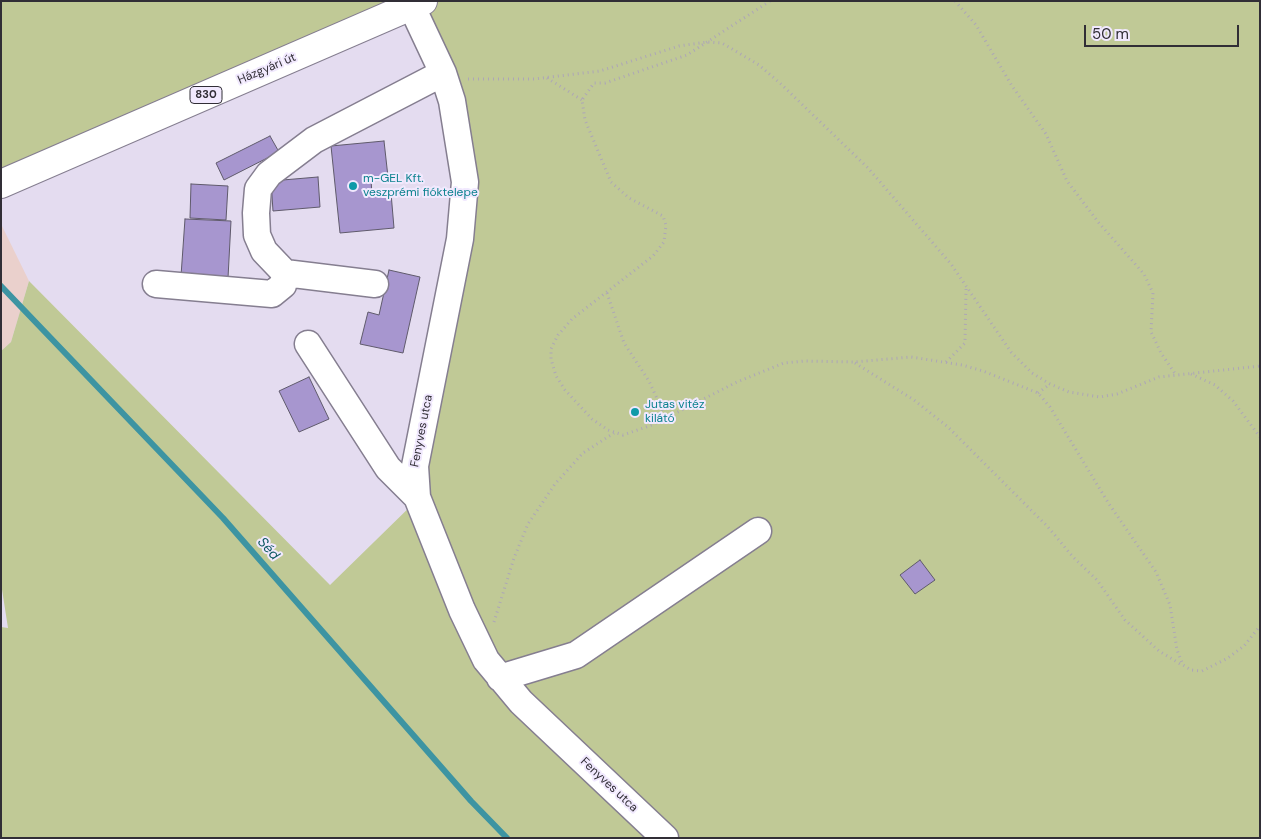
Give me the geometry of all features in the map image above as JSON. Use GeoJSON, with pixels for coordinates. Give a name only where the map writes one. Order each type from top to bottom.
{"type":"FeatureCollection","features":[{"type":"Feature","properties":{"kind":"main road","name":"Házgyári út"},"geometry":{"type":"LineString","coordinates":[[1,184],[418,4]]}},
{"type":"Feature","properties":{"kind":"street","name":"Fenyves utca"},"geometry":{"type":"LineString","coordinates":[[418,4],[444,77],[457,124],[465,182],[460,239],[415,466],[417,497],[462,610],[493,669],[521,702],[665,838]]}},
{"type":"Feature","properties":{"kind":"street"},"geometry":{"type":"LineString","coordinates":[[375,284],[285,272],[264,251],[257,235],[258,189],[269,174],[314,140],[444,77]]}},
{"type":"Feature","properties":{"kind":"street"},"geometry":{"type":"LineString","coordinates":[[156,284],[272,294],[282,285],[285,272]]}},
{"type":"Feature","properties":{"kind":"street"},"geometry":{"type":"LineString","coordinates":[[308,344],[388,468],[417,497]]}},
{"type":"Feature","properties":{"kind":"street"},"geometry":{"type":"LineString","coordinates":[[493,669],[576,655],[758,531]]}},
{"type":"Feature","properties":{"kind":"path"},"geometry":{"type":"LineString","coordinates":[[770,1],[687,55],[605,83],[594,83],[582,100],[585,120],[612,182],[628,198],[663,216],[666,225],[664,242],[653,256],[572,319],[558,335],[551,349],[551,359],[556,376],[565,390],[592,419],[615,433],[623,435],[666,418],[737,382],[784,363],[854,362],[911,358],[946,362],[984,371],[1038,393],[1050,406],[1109,504],[1156,572],[1170,605],[1177,650],[1183,665]]}},
{"type":"Feature","properties":{"kind":"path"},"geometry":{"type":"LineString","coordinates":[[955,1],[976,26],[1012,86],[1046,134],[1068,181],[1100,223],[1144,274],[1153,293],[1151,332],[1161,353],[1176,375]]}},
{"type":"Feature","properties":{"kind":"path"},"geometry":{"type":"LineString","coordinates":[[444,77],[547,77],[600,71],[679,46],[707,42],[722,43],[759,65],[838,138],[951,264],[1011,352],[1032,373],[1050,384],[1069,392],[1100,397],[1117,394],[1160,377],[1260,366]]}},
{"type":"Feature","properties":{"kind":"path"},"geometry":{"type":"LineString","coordinates":[[547,77],[582,100]]}},
{"type":"Feature","properties":{"kind":"path"},"geometry":{"type":"LineString","coordinates":[[946,362],[964,343],[966,288]]}},
{"type":"Feature","properties":{"kind":"path"},"geometry":{"type":"LineString","coordinates":[[607,293],[624,343],[649,381],[666,418]]}},
{"type":"Feature","properties":{"kind":"path"},"geometry":{"type":"LineString","coordinates":[[854,362],[914,400],[948,427],[1048,527],[1097,580],[1125,620],[1159,651],[1191,670],[1202,671],[1228,658],[1244,646],[1260,626]]}},
{"type":"Feature","properties":{"kind":"path"},"geometry":{"type":"LineString","coordinates":[[1191,374],[1214,385],[1233,401],[1260,437]]}},
{"type":"Feature","properties":{"kind":"path"},"geometry":{"type":"LineString","coordinates":[[1038,393],[1050,384]]}},
{"type":"Feature","properties":{"kind":"path"},"geometry":{"type":"LineString","coordinates":[[493,669],[495,619],[528,524],[555,484],[583,453],[615,433]]}},
{"type":"Feature","properties":{"kind":"shaded area"},"geometry":{"type":"Polygon","coordinates":[[[1,224],[29,281],[11,342],[1,351],[1,224]]]}},
{"type":"Feature","properties":{"kind":"green space"},"geometry":{"type":"Polygon","coordinates":[[[1,1],[1260,1],[1260,838],[1,838],[1,627],[8,628],[1,583],[1,351],[11,342],[29,281],[330,585],[419,498],[466,181],[413,4],[1,184],[1,1]]]}},
{"type":"Feature","properties":{"kind":"building"},"geometry":{"type":"Polygon","coordinates":[[[270,136],[279,152],[224,180],[216,163],[270,136]]]}},
{"type":"Feature","properties":{"kind":"building","name":"m-GEL Kft. veszprémi fióktelepe"},"geometry":{"type":"Polygon","coordinates":[[[384,141],[388,177],[371,179],[372,195],[391,193],[394,228],[340,233],[331,146],[384,141]]]}},
{"type":"Feature","properties":{"kind":"building"},"geometry":{"type":"Polygon","coordinates":[[[318,177],[320,207],[273,211],[271,181],[318,177]]]}},
{"type":"Feature","properties":{"kind":"building"},"geometry":{"type":"Polygon","coordinates":[[[191,184],[228,186],[226,220],[190,218],[191,184]]]}},
{"type":"Feature","properties":{"kind":"building"},"geometry":{"type":"Polygon","coordinates":[[[185,219],[231,221],[228,278],[181,276],[185,219]]]}},
{"type":"Feature","properties":{"kind":"building"},"geometry":{"type":"Polygon","coordinates":[[[389,270],[420,277],[403,353],[360,344],[368,312],[379,315],[389,270]]]}},
{"type":"Feature","properties":{"kind":"building"},"geometry":{"type":"Polygon","coordinates":[[[309,377],[329,419],[299,432],[279,391],[309,377]]]}},
{"type":"Feature","properties":{"kind":"building"},"geometry":{"type":"Polygon","coordinates":[[[920,560],[935,580],[915,594],[900,575],[920,560]]]}},
{"type":"Feature","properties":{"kind":"waterway","name":"Séd"},"geometry":{"type":"LineString","coordinates":[[1,286],[223,518],[471,801],[507,838]]}},
{"type":"Feature","properties":{"kind":"place","name":"m-GEL Kft. veszprémi fióktelepe"},"geometry":{"type":"Point","coordinates":[353,186]}},
{"type":"Feature","properties":{"kind":"place","name":"Jutas vitéz kilátó"},"geometry":{"type":"Point","coordinates":[635,412]}}]}
